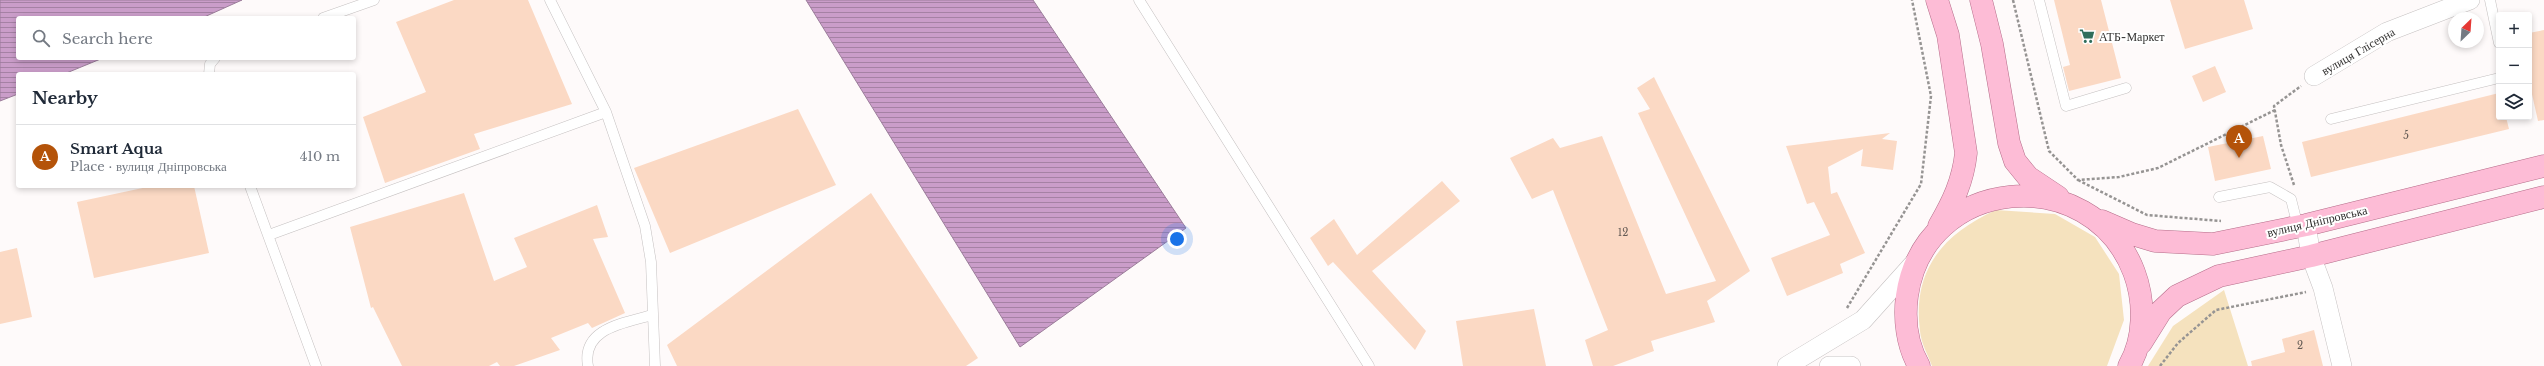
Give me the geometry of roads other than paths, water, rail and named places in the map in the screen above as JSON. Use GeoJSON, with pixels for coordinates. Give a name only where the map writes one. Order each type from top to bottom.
{"type":"FeatureCollection","features":[{"type":"Feature","properties":{"kind":"main road"},"geometry":{"type":"LineString","coordinates":[[1919,366],[1907,334],[1906,308],[1909,283],[1919,258],[1933,237],[1958,191],[1964,173],[1966,153],[1948,35],[1937,0]]}},
{"type":"Feature","properties":{"kind":"main road"},"geometry":{"type":"LineString","coordinates":[[1981,0],[1992,44],[2009,143],[2015,161],[2041,187],[2092,216],[2113,236],[2128,258],[2138,284],[2142,311],[2139,338],[2130,365]]}},
{"type":"Feature","properties":{"kind":"main road","name":"вулиця Дніпровська"},"geometry":{"type":"LineString","coordinates":[[2092,216],[2132,234],[2155,241],[2184,244],[2213,244],[2302,226],[2544,166]]}},
{"type":"Feature","properties":{"kind":"main road"},"geometry":{"type":"LineString","coordinates":[[1933,237],[1954,217],[1974,206],[2009,195],[2039,196],[2067,203]]}},
{"type":"Feature","properties":{"kind":"main road"},"geometry":{"type":"LineString","coordinates":[[2130,365],[2161,311],[2177,296],[2219,276],[2311,256],[2544,197]]}},
{"type":"Feature","properties":{"kind":"street","name":"вулиця Глісерна"},"geometry":{"type":"LineString","coordinates":[[2314,76],[2387,32],[2470,0]]}},
{"type":"Feature","properties":{"kind":"street"},"geometry":{"type":"LineString","coordinates":[[2302,226],[2323,288],[2342,366]]}},
{"type":"Feature","properties":{"kind":"street"},"geometry":{"type":"LineString","coordinates":[[1787,366],[1863,320],[1880,303],[1919,258]]}},
{"type":"Feature","properties":{"kind":"street"},"geometry":{"type":"LineString","coordinates":[[1829,366],[1851,366]]}},
{"type":"Feature","properties":{"kind":"lane"},"geometry":{"type":"LineString","coordinates":[[329,16],[374,0]]}},
{"type":"Feature","properties":{"kind":"lane"},"geometry":{"type":"LineString","coordinates":[[550,0],[606,112],[645,226],[651,262],[655,366]]}},
{"type":"Feature","properties":{"kind":"lane"},"geometry":{"type":"LineString","coordinates":[[1139,0],[1369,366]]}},
{"type":"Feature","properties":{"kind":"lane"},"geometry":{"type":"LineString","coordinates":[[2039,0],[2066,106],[2126,88]]}},
{"type":"Feature","properties":{"kind":"lane"},"geometry":{"type":"LineString","coordinates":[[2490,0],[2496,29]]}},
{"type":"Feature","properties":{"kind":"lane"},"geometry":{"type":"LineString","coordinates":[[209,72],[210,64],[213,60]]}},
{"type":"Feature","properties":{"kind":"lane"},"geometry":{"type":"LineString","coordinates":[[2331,119],[2496,79]]}},
{"type":"Feature","properties":{"kind":"lane"},"geometry":{"type":"LineString","coordinates":[[269,235],[606,112]]}},
{"type":"Feature","properties":{"kind":"lane"},"geometry":{"type":"LineString","coordinates":[[2219,197],[2270,187],[2291,199],[2302,226]]}},
{"type":"Feature","properties":{"kind":"lane"},"geometry":{"type":"LineString","coordinates":[[251,188],[316,366]]}},
{"type":"Feature","properties":{"kind":"lane"},"geometry":{"type":"LineString","coordinates":[[588,366],[591,343],[602,330],[652,315]]}},
{"type":"Feature","properties":{"kind":"place","name":"АТБ-Маркет"},"geometry":{"type":"Point","coordinates":[2087,36]}},
{"type":"Feature","properties":{"kind":"place","name":"Smart Aqua"},"geometry":{"type":"Point","coordinates":[2239,158]}}]}
